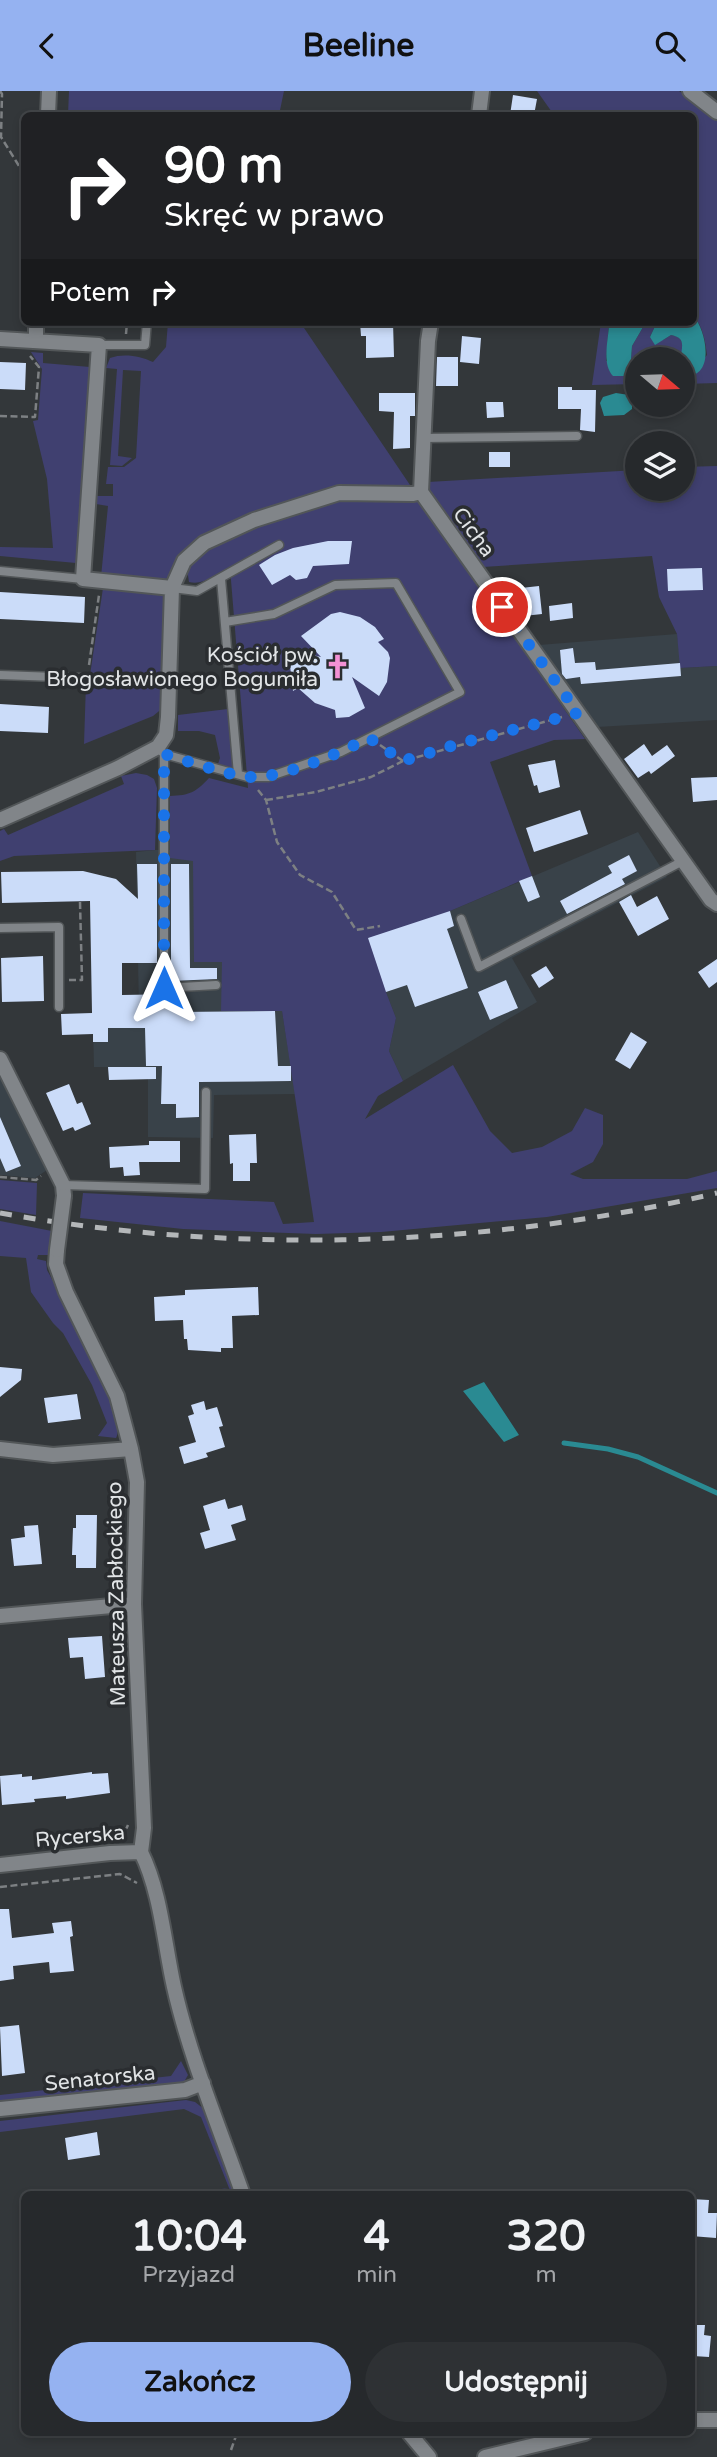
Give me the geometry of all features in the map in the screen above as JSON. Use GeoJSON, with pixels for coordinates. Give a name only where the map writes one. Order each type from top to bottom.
{"type":"FeatureCollection","features":[{"type":"Feature","properties":{"kind":"street"},"geometry":{"type":"LineString","coordinates":[[48,112],[49,91]]}},
{"type":"Feature","properties":{"kind":"street"},"geometry":{"type":"LineString","coordinates":[[479,112],[482,91]]}},
{"type":"Feature","properties":{"kind":"street"},"geometry":{"type":"LineString","coordinates":[[690,91],[717,112]]}},
{"type":"Feature","properties":{"kind":"street"},"geometry":{"type":"LineString","coordinates":[[32,347],[35,326]]}},
{"type":"Feature","properties":{"kind":"street"},"geometry":{"type":"LineString","coordinates":[[0,820],[161,751],[166,735],[172,588],[184,561],[204,543],[254,520],[339,493],[421,492],[431,326]]}},
{"type":"Feature","properties":{"kind":"street"},"geometry":{"type":"LineString","coordinates":[[0,339],[32,347],[100,345],[83,579],[172,588]]}},
{"type":"Feature","properties":{"kind":"street","name":"Cicha"},"geometry":{"type":"LineString","coordinates":[[421,492],[711,900],[717,904]]}},
{"type":"Feature","properties":{"kind":"street"},"geometry":{"type":"LineString","coordinates":[[0,1060],[64,1191]]}},
{"type":"Feature","properties":{"kind":"street","name":"Mateusza Zabłockiego"},"geometry":{"type":"LineString","coordinates":[[64,1191],[56,1264],[66,1292],[117,1396],[137,1482],[134,1604],[144,1828],[141,1852]]}},
{"type":"Feature","properties":{"kind":"street"},"geometry":{"type":"LineString","coordinates":[[0,1449],[53,1455],[131,1449]]}},
{"type":"Feature","properties":{"kind":"street"},"geometry":{"type":"LineString","coordinates":[[0,1616],[134,1604]]}},
{"type":"Feature","properties":{"kind":"street","name":"Rycerska"},"geometry":{"type":"LineString","coordinates":[[0,1865],[141,1852],[151,1872],[155,1890]]}},
{"type":"Feature","properties":{"kind":"street"},"geometry":{"type":"LineString","coordinates":[[155,1890],[174,1989],[203,2083],[242,2191]]}},
{"type":"Feature","properties":{"kind":"street","name":"Senatorska"},"geometry":{"type":"LineString","coordinates":[[0,2109],[185,2090],[203,2083]]}},
{"type":"Feature","properties":{"kind":"street"},"geometry":{"type":"LineString","coordinates":[[695,2420],[717,2420]]}},
{"type":"Feature","properties":{"kind":"street"},"geometry":{"type":"LineString","coordinates":[[413,2436],[431,2456]]}},
{"type":"Feature","properties":{"kind":"street"},"geometry":{"type":"LineString","coordinates":[[485,2457],[572,2436]]}},
{"type":"Feature","properties":{"kind":"lane"},"geometry":{"type":"LineString","coordinates":[[100,345],[145,345],[147,326]]}},
{"type":"Feature","properties":{"kind":"lane"},"geometry":{"type":"LineString","coordinates":[[424,438],[577,436]]}},
{"type":"Feature","properties":{"kind":"lane"},"geometry":{"type":"LineString","coordinates":[[172,588],[197,591],[279,545]]}},
{"type":"Feature","properties":{"kind":"lane"},"geometry":{"type":"LineString","coordinates":[[0,571],[83,579]]}},
{"type":"Feature","properties":{"kind":"lane"},"geometry":{"type":"LineString","coordinates":[[221,579],[243,776]]}},
{"type":"Feature","properties":{"kind":"lane"},"geometry":{"type":"LineString","coordinates":[[216,985],[164,988],[161,751],[243,776],[268,777],[341,752],[460,692],[396,583],[335,585],[274,614],[225,622]]}},
{"type":"Feature","properties":{"kind":"lane"},"geometry":{"type":"LineString","coordinates":[[0,675],[169,681]]}},
{"type":"Feature","properties":{"kind":"lane"},"geometry":{"type":"LineString","coordinates":[[461,919],[479,967],[684,861]]}},
{"type":"Feature","properties":{"kind":"lane"},"geometry":{"type":"LineString","coordinates":[[0,928],[59,927],[59,1007]]}},
{"type":"Feature","properties":{"kind":"lane"},"geometry":{"type":"LineString","coordinates":[[64,1191],[205,1189],[206,1092]]}},
{"type":"Feature","properties":{"kind":"path"},"geometry":{"type":"LineString","coordinates":[[0,91],[1,137],[21,169]]}},
{"type":"Feature","properties":{"kind":"path"},"geometry":{"type":"LineString","coordinates":[[0,416],[35,417],[39,367],[32,347]]}},
{"type":"Feature","properties":{"kind":"path"},"geometry":{"type":"LineString","coordinates":[[87,678],[101,581]]}},
{"type":"Feature","properties":{"kind":"path"},"geometry":{"type":"LineString","coordinates":[[266,800],[316,792],[371,777],[403,761],[578,713]]}},
{"type":"Feature","properties":{"kind":"path"},"geometry":{"type":"LineString","coordinates":[[369,738],[403,761]]}},
{"type":"Feature","properties":{"kind":"path"},"geometry":{"type":"LineString","coordinates":[[243,776],[266,800],[277,842],[300,874],[332,892],[356,930],[380,926]]}},
{"type":"Feature","properties":{"kind":"path"},"geometry":{"type":"LineString","coordinates":[[59,980],[82,980],[80,902]]}},
{"type":"Feature","properties":{"kind":"path"},"geometry":{"type":"LineString","coordinates":[[0,1177],[36,1180],[55,1168]]}},
{"type":"Feature","properties":{"kind":"path"},"geometry":{"type":"LineString","coordinates":[[0,1887],[120,1874],[155,1890]]}},
{"type":"Feature","properties":{"kind":"path"},"geometry":{"type":"LineString","coordinates":[[231,2450],[236,2436]]}},
{"type":"Feature","properties":{"kind":"shaded area"},"geometry":{"type":"Polygon","coordinates":[[[69,91],[284,91],[280,112],[68,112],[69,91]]]}},
{"type":"Feature","properties":{"kind":"shaded area"},"geometry":{"type":"Polygon","coordinates":[[[537,91],[679,91],[717,119],[717,383],[695,384],[695,369],[707,355],[697,322],[697,112],[552,112],[537,91]]]}},
{"type":"Feature","properties":{"kind":"shaded area"},"geometry":{"type":"Polygon","coordinates":[[[168,326],[303,326],[412,488],[336,489],[180,557],[163,581],[101,577],[108,506],[96,504],[96,496],[113,496],[113,484],[106,484],[108,467],[124,467],[136,458],[141,371],[123,370],[118,456],[132,458],[122,466],[110,465],[117,369],[106,368],[110,358],[126,355],[153,362],[166,347],[168,326]]]}},
{"type":"Feature","properties":{"kind":"shaded area"},"geometry":{"type":"Polygon","coordinates":[[[600,326],[609,326],[606,361],[625,359],[625,384],[592,385],[600,326]]]}},
{"type":"Feature","properties":{"kind":"shaded area"},"geometry":{"type":"Polygon","coordinates":[[[644,326],[655,326],[650,337],[663,340],[671,335],[681,340],[683,347],[632,347],[644,326]]]}},
{"type":"Feature","properties":{"kind":"shaded area"},"geometry":{"type":"Polygon","coordinates":[[[31,352],[43,353],[43,363],[90,367],[76,563],[0,556],[0,547],[53,548],[47,479],[33,421],[38,420],[42,369],[31,352]]]}},
{"type":"Feature","properties":{"kind":"shaded area"},"geometry":{"type":"Polygon","coordinates":[[[717,466],[717,666],[680,668],[677,634],[659,597],[652,556],[483,567],[427,490],[428,482],[625,471],[625,501],[695,501],[695,467],[717,466]]]}},
{"type":"Feature","properties":{"kind":"shaded area"},"geometry":{"type":"Polygon","coordinates":[[[418,499],[585,739],[554,740],[490,762],[532,876],[450,911],[386,992],[396,1018],[389,1051],[403,1081],[378,1096],[365,1119],[453,1065],[490,1131],[512,1153],[542,1147],[572,1131],[585,1108],[603,1115],[603,1144],[593,1162],[570,1174],[583,1179],[687,1179],[717,1171],[717,1188],[547,1217],[381,1232],[316,1234],[183,1229],[80,1218],[83,1193],[274,1202],[283,1224],[314,1222],[282,1011],[221,1011],[222,962],[194,962],[193,861],[170,858],[170,796],[192,792],[209,778],[248,788],[230,568],[205,581],[195,583],[189,582],[187,569],[207,545],[253,525],[337,500],[418,499]]]}},
{"type":"Feature","properties":{"kind":"shaded area"},"geometry":{"type":"Polygon","coordinates":[[[103,588],[159,593],[166,597],[162,678],[90,675],[103,588]]]}},
{"type":"Feature","properties":{"kind":"shaded area"},"geometry":{"type":"Polygon","coordinates":[[[677,634],[681,668],[717,666],[717,720],[597,727],[539,645],[677,634]]]}},
{"type":"Feature","properties":{"kind":"shaded area"},"geometry":{"type":"Polygon","coordinates":[[[86,683],[158,686],[164,691],[164,707],[153,716],[84,744],[86,683]]]}},
{"type":"Feature","properties":{"kind":"shaded area"},"geometry":{"type":"Polygon","coordinates":[[[228,709],[234,768],[218,764],[220,758],[215,735],[199,731],[178,731],[178,715],[228,709]]]}},
{"type":"Feature","properties":{"kind":"shaded area"},"geometry":{"type":"Polygon","coordinates":[[[136,773],[154,779],[157,788],[155,850],[14,856],[0,861],[0,831],[4,829],[8,835],[124,784],[121,776],[136,773]]]}},
{"type":"Feature","properties":{"kind":"shaded area"},"geometry":{"type":"Polygon","coordinates":[[[638,832],[667,877],[512,958],[537,1002],[403,1081],[389,1051],[396,1018],[386,992],[450,911],[638,832]]]}},
{"type":"Feature","properties":{"kind":"shaded area"},"geometry":{"type":"Polygon","coordinates":[[[224,850],[222,1011],[282,1011],[295,1094],[214,1095],[213,1138],[148,1137],[148,1067],[94,1067],[93,1026],[139,1012],[136,852],[224,850]]]}},
{"type":"Feature","properties":{"kind":"shaded area"},"geometry":{"type":"Polygon","coordinates":[[[0,1078],[47,1170],[35,1178],[0,1175],[0,1078]]]}},
{"type":"Feature","properties":{"kind":"shaded area"},"geometry":{"type":"Polygon","coordinates":[[[0,1180],[37,1183],[36,1215],[0,1209],[0,1180]]]}},
{"type":"Feature","properties":{"kind":"shaded area"},"geometry":{"type":"Polygon","coordinates":[[[0,1221],[52,1231],[48,1255],[38,1255],[37,1259],[46,1261],[47,1270],[104,1382],[113,1407],[117,1426],[116,1438],[98,1436],[107,1423],[92,1385],[63,1333],[31,1292],[26,1258],[0,1256],[0,1221]]]}},
{"type":"Feature","properties":{"kind":"shaded area"},"geometry":{"type":"Polygon","coordinates":[[[181,2061],[188,2075],[184,2082],[0,2103],[0,2095],[171,2076],[181,2061]]]}},
{"type":"Feature","properties":{"kind":"shaded area"},"geometry":{"type":"Polygon","coordinates":[[[186,2100],[195,2102],[204,2109],[234,2191],[229,2188],[201,2117],[184,2109],[0,2132],[0,2121],[186,2100]]]}},
{"type":"Feature","properties":{"kind":"water"},"geometry":{"type":"Polygon","coordinates":[[[697,321],[705,342],[704,362],[695,374],[695,347],[682,347],[676,336],[671,335],[655,345],[650,337],[655,326],[697,326],[697,321]]]}},
{"type":"Feature","properties":{"kind":"water"},"geometry":{"type":"Polygon","coordinates":[[[609,326],[644,326],[632,347],[625,347],[625,376],[613,376],[607,364],[609,326]]]}},
{"type":"Feature","properties":{"kind":"water"},"geometry":{"type":"Polygon","coordinates":[[[616,393],[625,394],[625,414],[604,416],[600,403],[603,397],[616,393]]]}},
{"type":"Feature","properties":{"kind":"water"},"geometry":{"type":"Polygon","coordinates":[[[484,1382],[519,1435],[504,1442],[463,1391],[484,1382]]]}},
{"type":"Feature","properties":{"kind":"building"},"geometry":{"type":"Polygon","coordinates":[[[513,95],[537,99],[535,112],[510,112],[513,95]]]}},
{"type":"Feature","properties":{"kind":"building"},"geometry":{"type":"Polygon","coordinates":[[[360,326],[393,326],[394,357],[366,358],[366,336],[361,336],[360,326]]]}},
{"type":"Feature","properties":{"kind":"building"},"geometry":{"type":"Polygon","coordinates":[[[462,336],[481,338],[479,364],[460,362],[462,336]]]}},
{"type":"Feature","properties":{"kind":"building"},"geometry":{"type":"Polygon","coordinates":[[[437,357],[458,357],[458,386],[436,386],[437,357]]]}},
{"type":"Feature","properties":{"kind":"building"},"geometry":{"type":"Polygon","coordinates":[[[0,362],[26,363],[25,390],[0,389],[0,362]]]}},
{"type":"Feature","properties":{"kind":"building"},"geometry":{"type":"Polygon","coordinates":[[[558,387],[596,390],[595,432],[580,430],[581,409],[558,409],[558,387]]]}},
{"type":"Feature","properties":{"kind":"building"},"geometry":{"type":"Polygon","coordinates":[[[379,393],[415,393],[415,416],[410,416],[410,448],[393,449],[394,412],[379,411],[379,393]]]}},
{"type":"Feature","properties":{"kind":"building"},"geometry":{"type":"Polygon","coordinates":[[[486,402],[503,402],[504,417],[487,418],[486,402]]]}},
{"type":"Feature","properties":{"kind":"building"},"geometry":{"type":"Polygon","coordinates":[[[489,452],[510,452],[510,467],[489,467],[489,452]]]}},
{"type":"Feature","properties":{"kind":"building"},"geometry":{"type":"Polygon","coordinates":[[[328,541],[352,541],[349,564],[313,566],[307,578],[296,580],[290,575],[272,585],[259,565],[293,548],[328,541]]]}},
{"type":"Feature","properties":{"kind":"building"},"geometry":{"type":"Polygon","coordinates":[[[702,568],[703,590],[668,591],[667,569],[702,568]]]}},
{"type":"Feature","properties":{"kind":"building"},"geometry":{"type":"Polygon","coordinates":[[[539,586],[542,614],[524,616],[521,588],[539,586]]]}},
{"type":"Feature","properties":{"kind":"building"},"geometry":{"type":"Polygon","coordinates":[[[0,592],[85,597],[84,623],[0,619],[0,592]]]}},
{"type":"Feature","properties":{"kind":"building"},"geometry":{"type":"Polygon","coordinates":[[[572,603],[573,618],[550,621],[549,606],[572,603]]]}},
{"type":"Feature","properties":{"kind":"building","name":"Kościół pw. Błogosławionego Bogumiła"},"geometry":{"type":"Polygon","coordinates":[[[340,612],[360,617],[375,627],[384,639],[378,642],[390,658],[387,682],[379,696],[352,677],[365,708],[349,717],[336,718],[335,710],[315,703],[298,688],[293,691],[288,649],[321,657],[301,636],[331,614],[340,612]]]}},
{"type":"Feature","properties":{"kind":"building"},"geometry":{"type":"Polygon","coordinates":[[[573,648],[575,663],[595,662],[596,670],[680,663],[681,676],[581,684],[580,677],[566,679],[562,674],[560,650],[573,648]]]}},
{"type":"Feature","properties":{"kind":"building"},"geometry":{"type":"Polygon","coordinates":[[[0,704],[49,707],[48,733],[0,731],[0,704]]]}},
{"type":"Feature","properties":{"kind":"building"},"geometry":{"type":"Polygon","coordinates":[[[644,744],[652,756],[667,745],[675,756],[651,774],[649,771],[638,778],[624,759],[644,744]]]}},
{"type":"Feature","properties":{"kind":"building"},"geometry":{"type":"Polygon","coordinates":[[[555,760],[560,787],[539,793],[528,765],[555,760]]]}},
{"type":"Feature","properties":{"kind":"building"},"geometry":{"type":"Polygon","coordinates":[[[717,777],[717,800],[693,802],[691,778],[717,777]]]}},
{"type":"Feature","properties":{"kind":"building"},"geometry":{"type":"Polygon","coordinates":[[[580,810],[588,834],[534,852],[526,828],[580,810]]]}},
{"type":"Feature","properties":{"kind":"building"},"geometry":{"type":"Polygon","coordinates":[[[629,855],[637,871],[622,879],[625,884],[567,914],[560,901],[612,873],[608,866],[629,855]]]}},
{"type":"Feature","properties":{"kind":"building"},"geometry":{"type":"Polygon","coordinates":[[[137,864],[157,864],[157,963],[122,963],[122,995],[177,994],[177,1012],[275,1011],[278,1066],[291,1066],[291,1081],[199,1082],[199,1117],[176,1118],[176,1104],[161,1104],[162,1066],[146,1066],[145,1028],[108,1028],[108,1042],[93,1042],[93,1034],[62,1035],[61,1014],[92,1013],[90,901],[2,903],[1,872],[83,871],[116,879],[138,899],[137,864]]]}},
{"type":"Feature","properties":{"kind":"building"},"geometry":{"type":"Polygon","coordinates":[[[171,864],[189,864],[190,968],[217,968],[217,979],[171,981],[171,864]]]}},
{"type":"Feature","properties":{"kind":"building"},"geometry":{"type":"Polygon","coordinates":[[[532,876],[540,897],[528,902],[519,881],[532,876]]]}},
{"type":"Feature","properties":{"kind":"building"},"geometry":{"type":"Polygon","coordinates":[[[631,895],[637,907],[657,896],[669,919],[638,936],[619,902],[631,895]]]}},
{"type":"Feature","properties":{"kind":"building"},"geometry":{"type":"Polygon","coordinates":[[[450,911],[454,926],[447,929],[468,988],[415,1007],[407,985],[386,992],[368,938],[450,911]]]}},
{"type":"Feature","properties":{"kind":"building"},"geometry":{"type":"Polygon","coordinates":[[[43,956],[44,1001],[2,1002],[1,958],[43,956]]]}},
{"type":"Feature","properties":{"kind":"building"},"geometry":{"type":"Polygon","coordinates":[[[717,959],[717,982],[709,988],[698,972],[717,959]]]}},
{"type":"Feature","properties":{"kind":"building"},"geometry":{"type":"Polygon","coordinates":[[[546,966],[554,978],[539,988],[531,975],[546,966]]]}},
{"type":"Feature","properties":{"kind":"building"},"geometry":{"type":"Polygon","coordinates":[[[506,980],[518,1008],[490,1020],[478,992],[506,980]]]}},
{"type":"Feature","properties":{"kind":"building"},"geometry":{"type":"Polygon","coordinates":[[[631,1032],[647,1042],[630,1069],[615,1060],[631,1032]]]}},
{"type":"Feature","properties":{"kind":"building"},"geometry":{"type":"Polygon","coordinates":[[[108,1067],[156,1067],[156,1079],[109,1080],[108,1067]]]}},
{"type":"Feature","properties":{"kind":"building"},"geometry":{"type":"Polygon","coordinates":[[[69,1084],[77,1104],[82,1102],[91,1124],[75,1131],[73,1127],[63,1131],[46,1093],[69,1084]]]}},
{"type":"Feature","properties":{"kind":"building"},"geometry":{"type":"Polygon","coordinates":[[[0,1117],[21,1166],[6,1172],[0,1158],[0,1117]]]}},
{"type":"Feature","properties":{"kind":"building"},"geometry":{"type":"Polygon","coordinates":[[[256,1134],[257,1163],[250,1163],[250,1181],[233,1181],[229,1135],[256,1134]]]}},
{"type":"Feature","properties":{"kind":"building"},"geometry":{"type":"Polygon","coordinates":[[[149,1141],[180,1141],[180,1162],[139,1162],[140,1175],[124,1176],[123,1167],[110,1168],[109,1147],[149,1145],[149,1141]]]}},
{"type":"Feature","properties":{"kind":"building"},"geometry":{"type":"Polygon","coordinates":[[[258,1287],[259,1315],[232,1316],[233,1348],[221,1348],[221,1352],[188,1350],[187,1339],[184,1339],[183,1320],[155,1321],[154,1297],[185,1295],[185,1290],[258,1287]]]}},
{"type":"Feature","properties":{"kind":"building"},"geometry":{"type":"Polygon","coordinates":[[[0,1367],[22,1369],[21,1380],[0,1397],[0,1367]]]}},
{"type":"Feature","properties":{"kind":"building"},"geometry":{"type":"Polygon","coordinates":[[[77,1394],[81,1419],[48,1423],[44,1398],[77,1394]]]}},
{"type":"Feature","properties":{"kind":"building"},"geometry":{"type":"Polygon","coordinates":[[[204,1401],[206,1410],[217,1407],[223,1426],[219,1427],[225,1447],[206,1453],[208,1457],[184,1464],[179,1447],[196,1442],[188,1416],[194,1414],[191,1405],[204,1401]]]}},
{"type":"Feature","properties":{"kind":"building"},"geometry":{"type":"Polygon","coordinates":[[[225,1499],[228,1509],[242,1505],[246,1520],[231,1525],[236,1540],[205,1549],[200,1533],[210,1530],[203,1506],[225,1499]]]}},
{"type":"Feature","properties":{"kind":"building"},"geometry":{"type":"Polygon","coordinates":[[[76,1515],[97,1515],[96,1568],[76,1568],[76,1555],[72,1555],[76,1515]]]}},
{"type":"Feature","properties":{"kind":"building"},"geometry":{"type":"Polygon","coordinates":[[[38,1525],[42,1564],[14,1566],[11,1539],[25,1537],[24,1526],[38,1525]]]}},
{"type":"Feature","properties":{"kind":"building"},"geometry":{"type":"Polygon","coordinates":[[[102,1636],[105,1677],[85,1679],[83,1657],[70,1658],[68,1638],[102,1636]]]}},
{"type":"Feature","properties":{"kind":"building"},"geometry":{"type":"Polygon","coordinates":[[[92,1772],[108,1773],[110,1793],[66,1799],[66,1796],[34,1799],[35,1802],[2,1805],[0,1776],[22,1774],[22,1777],[32,1776],[32,1780],[92,1772]]]}},
{"type":"Feature","properties":{"kind":"building"},"geometry":{"type":"Polygon","coordinates":[[[0,1909],[9,1909],[12,1938],[54,1933],[52,1923],[71,1921],[74,1971],[50,1973],[49,1962],[13,1966],[14,1979],[0,1981],[0,1909]]]}},
{"type":"Feature","properties":{"kind":"building"},"geometry":{"type":"Polygon","coordinates":[[[19,2025],[25,2073],[2,2076],[0,2027],[19,2025]]]}},
{"type":"Feature","properties":{"kind":"building"},"geometry":{"type":"Polygon","coordinates":[[[97,2132],[100,2155],[68,2160],[65,2138],[97,2132]]]}},
{"type":"Feature","properties":{"kind":"building"},"geometry":{"type":"Polygon","coordinates":[[[695,2199],[709,2200],[708,2213],[717,2213],[716,2238],[695,2236],[695,2199]]]}},
{"type":"Feature","properties":{"kind":"building"},"geometry":{"type":"Polygon","coordinates":[[[695,2325],[705,2325],[704,2335],[711,2336],[709,2357],[695,2356],[695,2325]]]}},
{"type":"Feature","properties":{"kind":"waterway"},"geometry":{"type":"LineString","coordinates":[[564,1443],[608,1449],[638,1457],[717,1493]]}},
{"type":"Feature","properties":{"kind":"railway"},"geometry":{"type":"LineString","coordinates":[[0,1213],[179,1235],[269,1240],[360,1239],[450,1235],[540,1225],[717,1193]]}},
{"type":"Feature","properties":{"kind":"place","name":"Kościół pw. Błogosławionego Bogumiła"},"geometry":{"type":"Point","coordinates":[338,667]}},
{"type":"Feature","properties":{"kind":"route"},"geometry":{"type":"LineString","coordinates":[[164,988],[164,754],[247,777],[268,777],[341,752],[369,738],[403,761],[578,713],[502,607]]}}]}
